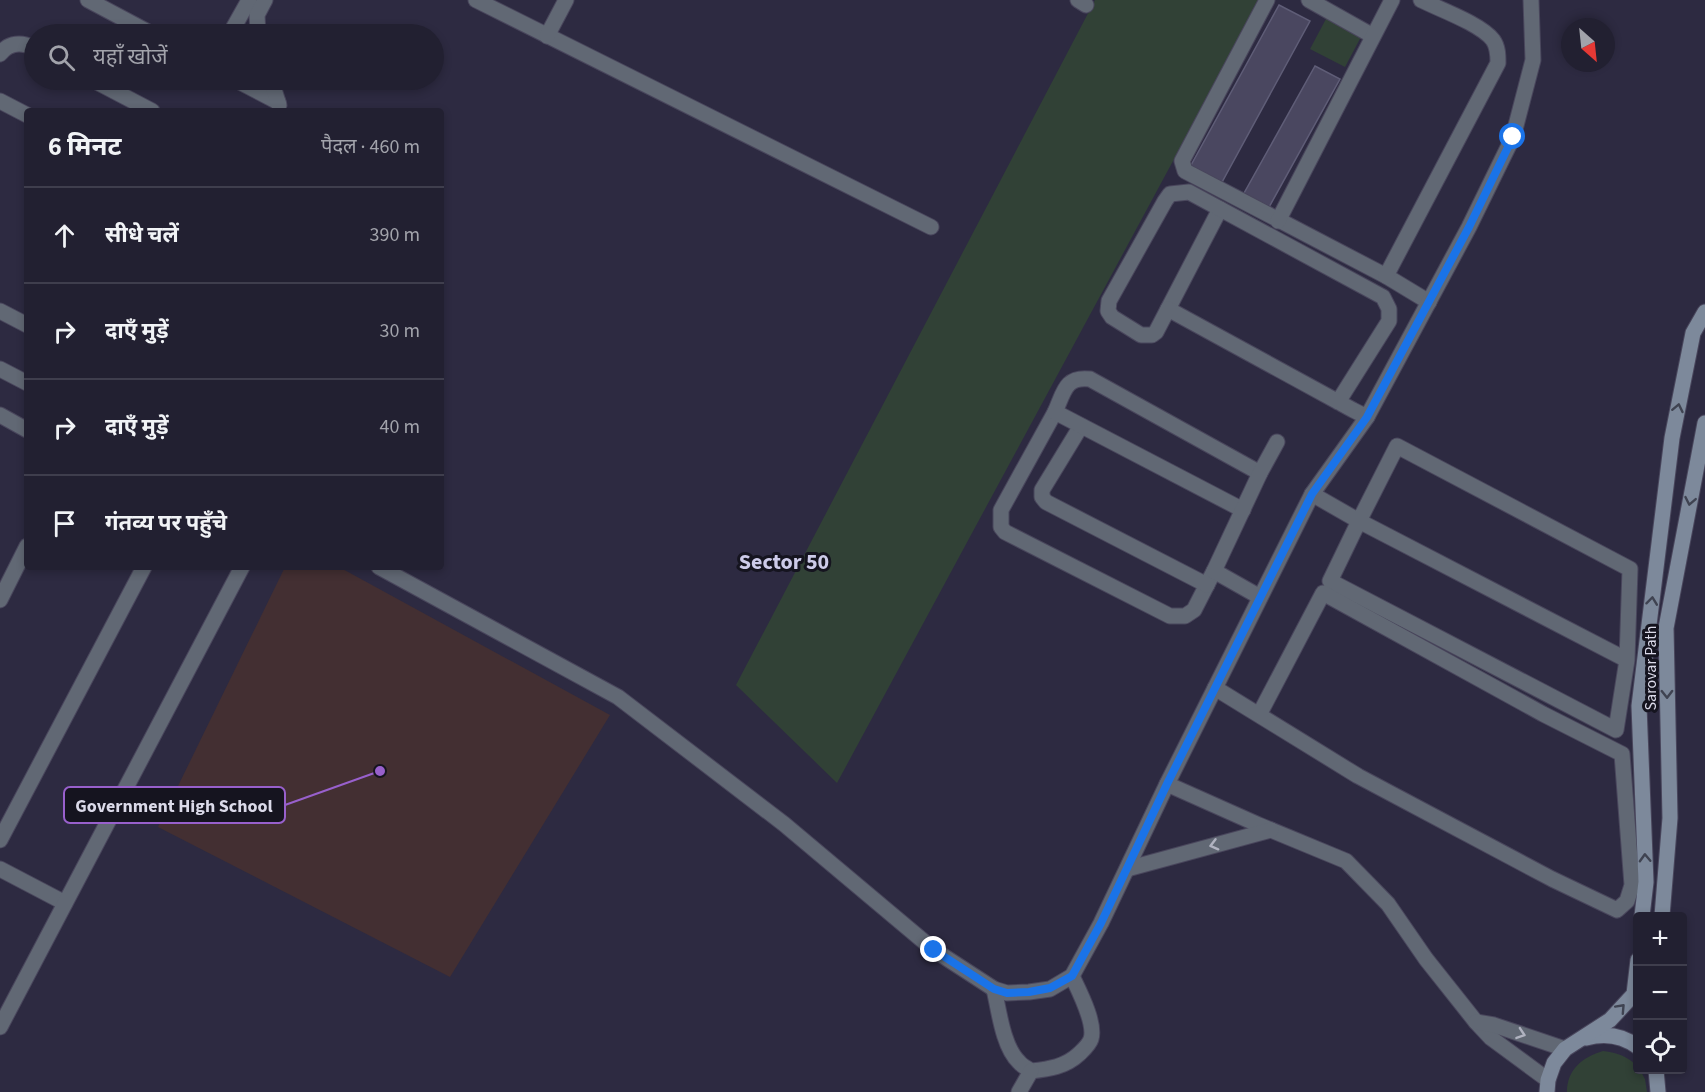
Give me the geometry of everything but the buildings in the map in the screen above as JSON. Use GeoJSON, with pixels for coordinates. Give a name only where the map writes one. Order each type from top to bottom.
{"type":"FeatureCollection","features":[{"type":"Feature","properties":{"kind":"main road"},"geometry":{"type":"LineString","coordinates":[[1642,912],[1646,882],[1639,706],[1672,438],[1693,333],[1705,312]]}},
{"type":"Feature","properties":{"kind":"main road","name":"Sarovar Path"},"geometry":{"type":"LineString","coordinates":[[1662,912],[1670,818],[1666,628],[1705,423]]}},
{"type":"Feature","properties":{"kind":"main road"},"geometry":{"type":"LineString","coordinates":[[1548,1086],[1554,1063],[1565,1049],[1610,1020],[1634,994],[1637,966]]}},
{"type":"Feature","properties":{"kind":"main road"},"geometry":{"type":"LineString","coordinates":[[1580,1039],[1598,1035],[1618,1036],[1633,1044]]}},
{"type":"Feature","properties":{"kind":"street"},"geometry":{"type":"LineString","coordinates":[[87,0],[133,24]]}},
{"type":"Feature","properties":{"kind":"street"},"geometry":{"type":"LineString","coordinates":[[236,24],[249,0]]}},
{"type":"Feature","properties":{"kind":"street"},"geometry":{"type":"LineString","coordinates":[[257,24],[257,15],[265,0]]}},
{"type":"Feature","properties":{"kind":"street"},"geometry":{"type":"LineString","coordinates":[[476,0],[931,227]]}},
{"type":"Feature","properties":{"kind":"street"},"geometry":{"type":"LineString","coordinates":[[547,36],[566,0]]}},
{"type":"Feature","properties":{"kind":"street"},"geometry":{"type":"LineString","coordinates":[[1267,0],[1182,161],[1185,171],[1386,276],[1429,303]]}},
{"type":"Feature","properties":{"kind":"street"},"geometry":{"type":"LineString","coordinates":[[1309,0],[1373,36]]}},
{"type":"Feature","properties":{"kind":"street"},"geometry":{"type":"LineString","coordinates":[[1278,221],[1392,0]]}},
{"type":"Feature","properties":{"kind":"street"},"geometry":{"type":"LineString","coordinates":[[1386,276],[1498,63],[1498,51],[1494,41],[1484,31],[1420,0]]}},
{"type":"Feature","properties":{"kind":"street"},"geometry":{"type":"LineString","coordinates":[[385,570],[618,697],[784,824],[934,950],[994,989],[1007,993],[1050,988],[1072,976],[1101,923],[1167,784],[1312,494],[1367,417],[1469,227],[1513,137],[1533,60],[1531,0]]}},
{"type":"Feature","properties":{"kind":"street"},"geometry":{"type":"LineString","coordinates":[[0,54],[13,43],[24,45]]}},
{"type":"Feature","properties":{"kind":"street"},"geometry":{"type":"LineString","coordinates":[[112,90],[146,108]]}},
{"type":"Feature","properties":{"kind":"street"},"geometry":{"type":"LineString","coordinates":[[253,90],[280,106]]}},
{"type":"Feature","properties":{"kind":"street"},"geometry":{"type":"LineString","coordinates":[[274,90],[280,106]]}},
{"type":"Feature","properties":{"kind":"street"},"geometry":{"type":"LineString","coordinates":[[0,101],[24,113]]}},
{"type":"Feature","properties":{"kind":"street"},"geometry":{"type":"LineString","coordinates":[[1220,209],[1156,332],[1152,335],[1142,335],[1118,322],[1108,311],[1109,301],[1165,201],[1170,194],[1189,192],[1383,297],[1389,309],[1389,321],[1338,402]]}},
{"type":"Feature","properties":{"kind":"street"},"geometry":{"type":"LineString","coordinates":[[1168,309],[1367,417]]}},
{"type":"Feature","properties":{"kind":"street"},"geometry":{"type":"LineString","coordinates":[[0,311],[24,323]]}},
{"type":"Feature","properties":{"kind":"street"},"geometry":{"type":"LineString","coordinates":[[0,369],[24,381]]}},
{"type":"Feature","properties":{"kind":"street"},"geometry":{"type":"LineString","coordinates":[[1260,473],[1090,379],[1078,378],[1067,385],[1055,412],[1001,510],[1001,527],[1005,532],[1170,616],[1185,616],[1194,610],[1211,578],[1277,442]]}},
{"type":"Feature","properties":{"kind":"street"},"geometry":{"type":"LineString","coordinates":[[1055,412],[1243,510]]}},
{"type":"Feature","properties":{"kind":"street"},"geometry":{"type":"LineString","coordinates":[[0,415],[24,428]]}},
{"type":"Feature","properties":{"kind":"street"},"geometry":{"type":"LineString","coordinates":[[1081,426],[1042,490],[1042,497],[1046,502],[1211,578],[1260,597]]}},
{"type":"Feature","properties":{"kind":"street"},"geometry":{"type":"LineString","coordinates":[[1397,446],[1630,569],[1627,660],[1616,730],[1330,581],[1359,521],[1397,446]]}},
{"type":"Feature","properties":{"kind":"street"},"geometry":{"type":"LineString","coordinates":[[1312,494],[1359,521],[1627,660]]}},
{"type":"Feature","properties":{"kind":"street"},"geometry":{"type":"LineString","coordinates":[[0,600],[24,552]]}},
{"type":"Feature","properties":{"kind":"street"},"geometry":{"type":"LineString","coordinates":[[0,840],[142,570]]}},
{"type":"Feature","properties":{"kind":"street"},"geometry":{"type":"LineString","coordinates":[[0,1028],[240,570]]}},
{"type":"Feature","properties":{"kind":"street"},"geometry":{"type":"LineString","coordinates":[[1215,688],[1358,776],[1552,879],[1617,910],[1628,901],[1632,885],[1622,754],[1543,714],[1323,593],[1259,715]]}},
{"type":"Feature","properties":{"kind":"street"},"geometry":{"type":"LineString","coordinates":[[1167,784],[1346,861],[1388,904],[1426,959],[1476,1022],[1491,1038],[1548,1086]]}},
{"type":"Feature","properties":{"kind":"street"},"geometry":{"type":"LineString","coordinates":[[1127,869],[1271,830]]}},
{"type":"Feature","properties":{"kind":"street"},"geometry":{"type":"LineString","coordinates":[[0,869],[65,903]]}},
{"type":"Feature","properties":{"kind":"street"},"geometry":{"type":"LineString","coordinates":[[994,989],[1009,1048],[1018,1061],[1031,1071],[1053,1069],[1072,1061],[1091,1039],[1089,1018],[1072,976]]}},
{"type":"Feature","properties":{"kind":"street"},"geometry":{"type":"LineString","coordinates":[[1476,1022],[1494,1025],[1565,1049]]}},
{"type":"Feature","properties":{"kind":"street"},"geometry":{"type":"LineString","coordinates":[[1019,1092],[1031,1071]]}},
{"type":"Feature","properties":{"kind":"shaded area"},"geometry":{"type":"Polygon","coordinates":[[[284,570],[344,570],[610,715],[450,977],[158,827],[284,570]]]}},
{"type":"Feature","properties":{"kind":"green space"},"geometry":{"type":"Polygon","coordinates":[[[1095,0],[1260,0],[837,783],[736,685],[1095,0]]]}},
{"type":"Feature","properties":{"kind":"green space"},"geometry":{"type":"Polygon","coordinates":[[[1327,17],[1362,35],[1345,67],[1310,49],[1327,17]]]}},
{"type":"Feature","properties":{"kind":"green space"},"geometry":{"type":"Polygon","coordinates":[[[1603,1051],[1630,1060],[1633,1063],[1633,1074],[1642,1074],[1645,1079],[1647,1092],[1567,1092],[1573,1071],[1589,1057],[1603,1051]]]}},
{"type":"Feature","properties":{"kind":"place","name":"Government High School"},"geometry":{"type":"Point","coordinates":[380,771]}},
{"type":"Feature","properties":{"kind":"district","name":"Sector 50"},"geometry":{"type":"Point","coordinates":[784,561]}},
{"type":"Feature","properties":{"kind":"route"},"geometry":{"type":"LineString","coordinates":[[934,950],[994,989],[1007,993],[1050,988],[1072,976],[1101,923],[1167,784],[1312,494],[1367,417],[1469,227],[1513,137]]}}]}
